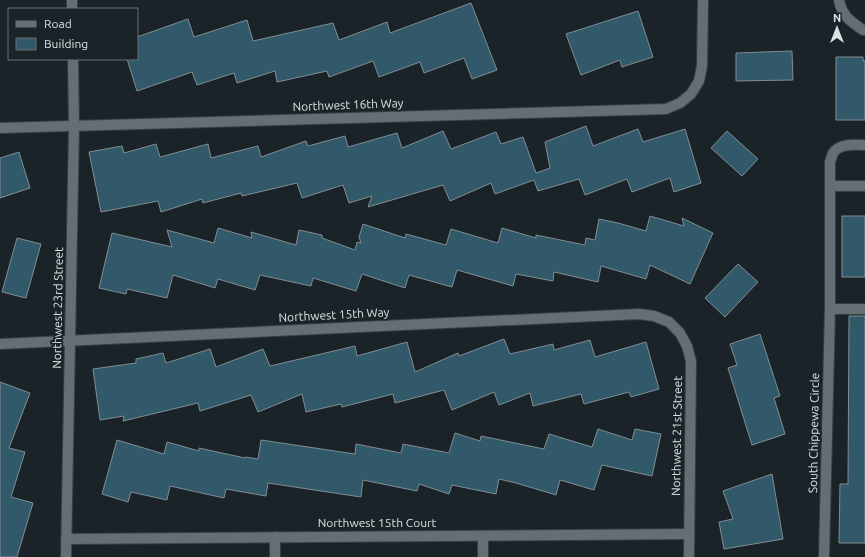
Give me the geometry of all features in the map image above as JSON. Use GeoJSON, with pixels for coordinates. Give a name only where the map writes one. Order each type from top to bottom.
{"type":"FeatureCollection","features":[{"type":"Feature","properties":{"kind":"street","name":"Northwest 16th Way"},"geometry":{"type":"LineString","coordinates":[[0,128],[666,109],[680,103],[691,94],[699,81],[702,66],[702,0]]}},
{"type":"Feature","properties":{"kind":"street"},"geometry":{"type":"LineString","coordinates":[[839,0],[840,8],[850,21],[865,30]]}},
{"type":"Feature","properties":{"kind":"street","name":"Northwest 23rd Street"},"geometry":{"type":"LineString","coordinates":[[66,557],[74,126],[73,60]]}},
{"type":"Feature","properties":{"kind":"street","name":"South Chippewa Circle"},"geometry":{"type":"LineString","coordinates":[[824,557],[830,309],[830,162],[833,152],[839,147],[848,145],[865,145]]}},
{"type":"Feature","properties":{"kind":"street"},"geometry":{"type":"LineString","coordinates":[[830,186],[865,186]]}},
{"type":"Feature","properties":{"kind":"street"},"geometry":{"type":"LineString","coordinates":[[830,309],[865,310]]}},
{"type":"Feature","properties":{"kind":"street","name":"Northwest 15th Way"},"geometry":{"type":"LineString","coordinates":[[0,344],[640,314],[654,316],[669,322]]}},
{"type":"Feature","properties":{"kind":"street","name":"Northwest 21st Street"},"geometry":{"type":"LineString","coordinates":[[669,322],[680,333],[688,346],[691,362],[688,557]]}},
{"type":"Feature","properties":{"kind":"street","name":"Northwest 15th Court"},"geometry":{"type":"LineString","coordinates":[[66,539],[689,534]]}},
{"type":"Feature","properties":{"kind":"street"},"geometry":{"type":"LineString","coordinates":[[483,536],[483,557]]}},
{"type":"Feature","properties":{"kind":"street"},"geometry":{"type":"LineString","coordinates":[[275,537],[275,557]]}},
{"type":"Feature","properties":{"kind":"building"},"geometry":{"type":"Polygon","coordinates":[[[471,3],[497,70],[472,79],[464,58],[424,73],[420,62],[379,77],[373,61],[329,77],[327,71],[277,82],[275,71],[237,83],[234,73],[197,85],[192,72],[137,91],[127,60],[138,60],[138,37],[188,19],[194,37],[247,20],[253,41],[333,23],[339,40],[387,22],[390,33],[471,3]]]}},
{"type":"Feature","properties":{"kind":"building"},"geometry":{"type":"Polygon","coordinates":[[[638,11],[653,57],[622,67],[620,60],[581,75],[566,34],[638,11]]]}},
{"type":"Feature","properties":{"kind":"building"},"geometry":{"type":"Polygon","coordinates":[[[792,51],[793,80],[736,81],[736,53],[792,51]]]}},
{"type":"Feature","properties":{"kind":"building"},"geometry":{"type":"Polygon","coordinates":[[[836,57],[863,57],[863,61],[865,61],[865,120],[836,120],[836,57]]]}},
{"type":"Feature","properties":{"kind":"building"},"geometry":{"type":"Polygon","coordinates":[[[586,126],[593,146],[638,129],[643,142],[685,129],[701,183],[674,192],[670,178],[632,192],[627,179],[585,195],[579,179],[538,191],[534,180],[495,194],[491,183],[450,201],[443,185],[368,207],[372,196],[349,203],[343,185],[302,198],[297,183],[242,196],[241,193],[203,203],[202,199],[161,212],[158,201],[101,212],[89,152],[122,146],[124,153],[156,144],[160,157],[208,144],[211,158],[258,146],[261,157],[306,141],[308,146],[345,136],[348,147],[397,133],[402,148],[443,131],[451,149],[496,132],[501,144],[523,137],[536,173],[550,168],[545,142],[586,126]]]}},
{"type":"Feature","properties":{"kind":"building"},"geometry":{"type":"Polygon","coordinates":[[[727,131],[758,159],[742,176],[711,148],[727,131]]]}},
{"type":"Feature","properties":{"kind":"building"},"geometry":{"type":"Polygon","coordinates":[[[19,152],[30,188],[0,198],[0,158],[19,152]]]}},
{"type":"Feature","properties":{"kind":"building"},"geometry":{"type":"Polygon","coordinates":[[[650,216],[684,226],[682,218],[713,233],[690,284],[650,265],[646,279],[601,266],[598,282],[554,272],[553,281],[516,274],[513,286],[457,270],[452,287],[409,275],[405,288],[362,274],[356,291],[313,278],[311,286],[260,275],[255,290],[218,279],[215,288],[173,275],[167,298],[127,289],[126,294],[99,288],[112,233],[172,247],[167,230],[214,243],[218,228],[252,238],[251,232],[296,245],[299,230],[322,235],[322,238],[355,250],[357,242],[361,243],[359,237],[363,224],[405,238],[406,234],[446,245],[451,229],[498,243],[502,228],[536,238],[536,235],[585,245],[586,238],[595,240],[599,219],[646,231],[650,216]]]}},
{"type":"Feature","properties":{"kind":"building"},"geometry":{"type":"Polygon","coordinates":[[[842,216],[865,216],[865,277],[842,277],[842,216]]]}},
{"type":"Feature","properties":{"kind":"building"},"geometry":{"type":"Polygon","coordinates":[[[17,238],[41,244],[26,298],[2,292],[17,238]]]}},
{"type":"Feature","properties":{"kind":"building"},"geometry":{"type":"Polygon","coordinates":[[[738,264],[758,282],[725,317],[705,298],[738,264]]]}},
{"type":"Feature","properties":{"kind":"building"},"geometry":{"type":"Polygon","coordinates":[[[849,316],[865,316],[865,543],[839,543],[840,484],[848,484],[849,316]]]}},
{"type":"Feature","properties":{"kind":"building"},"geometry":{"type":"Polygon","coordinates":[[[760,334],[780,396],[774,398],[785,434],[752,445],[728,368],[737,365],[730,344],[760,334]]]}},
{"type":"Feature","properties":{"kind":"building"},"geometry":{"type":"Polygon","coordinates":[[[504,339],[510,354],[553,344],[554,350],[590,340],[595,357],[646,342],[659,389],[631,397],[629,392],[584,404],[581,394],[533,406],[530,393],[499,405],[494,392],[452,410],[444,390],[395,403],[393,394],[342,407],[341,404],[306,412],[302,394],[258,412],[251,395],[200,411],[198,403],[123,421],[124,416],[100,420],[93,369],[136,363],[136,359],[163,353],[166,363],[210,349],[216,367],[263,349],[270,366],[355,346],[357,356],[407,342],[415,372],[458,353],[459,356],[504,339]]]}},
{"type":"Feature","properties":{"kind":"building"},"geometry":{"type":"Polygon","coordinates":[[[0,382],[30,393],[9,448],[25,452],[11,497],[33,503],[17,557],[0,557],[0,382]]]}},
{"type":"Feature","properties":{"kind":"building"},"geometry":{"type":"Polygon","coordinates":[[[598,429],[632,440],[635,429],[661,434],[652,476],[602,465],[594,490],[560,480],[556,495],[499,479],[496,494],[452,485],[449,494],[419,484],[417,491],[363,480],[361,497],[268,483],[266,496],[226,489],[224,498],[170,486],[167,500],[131,492],[128,502],[102,494],[117,440],[164,454],[167,442],[199,451],[199,448],[245,458],[258,459],[261,440],[355,454],[356,444],[401,453],[403,444],[449,453],[455,433],[480,441],[481,436],[544,449],[549,434],[592,447],[598,429]]]}},
{"type":"Feature","properties":{"kind":"building"},"geometry":{"type":"Polygon","coordinates":[[[772,474],[783,539],[724,549],[719,522],[733,519],[723,491],[772,474]]]}}]}
